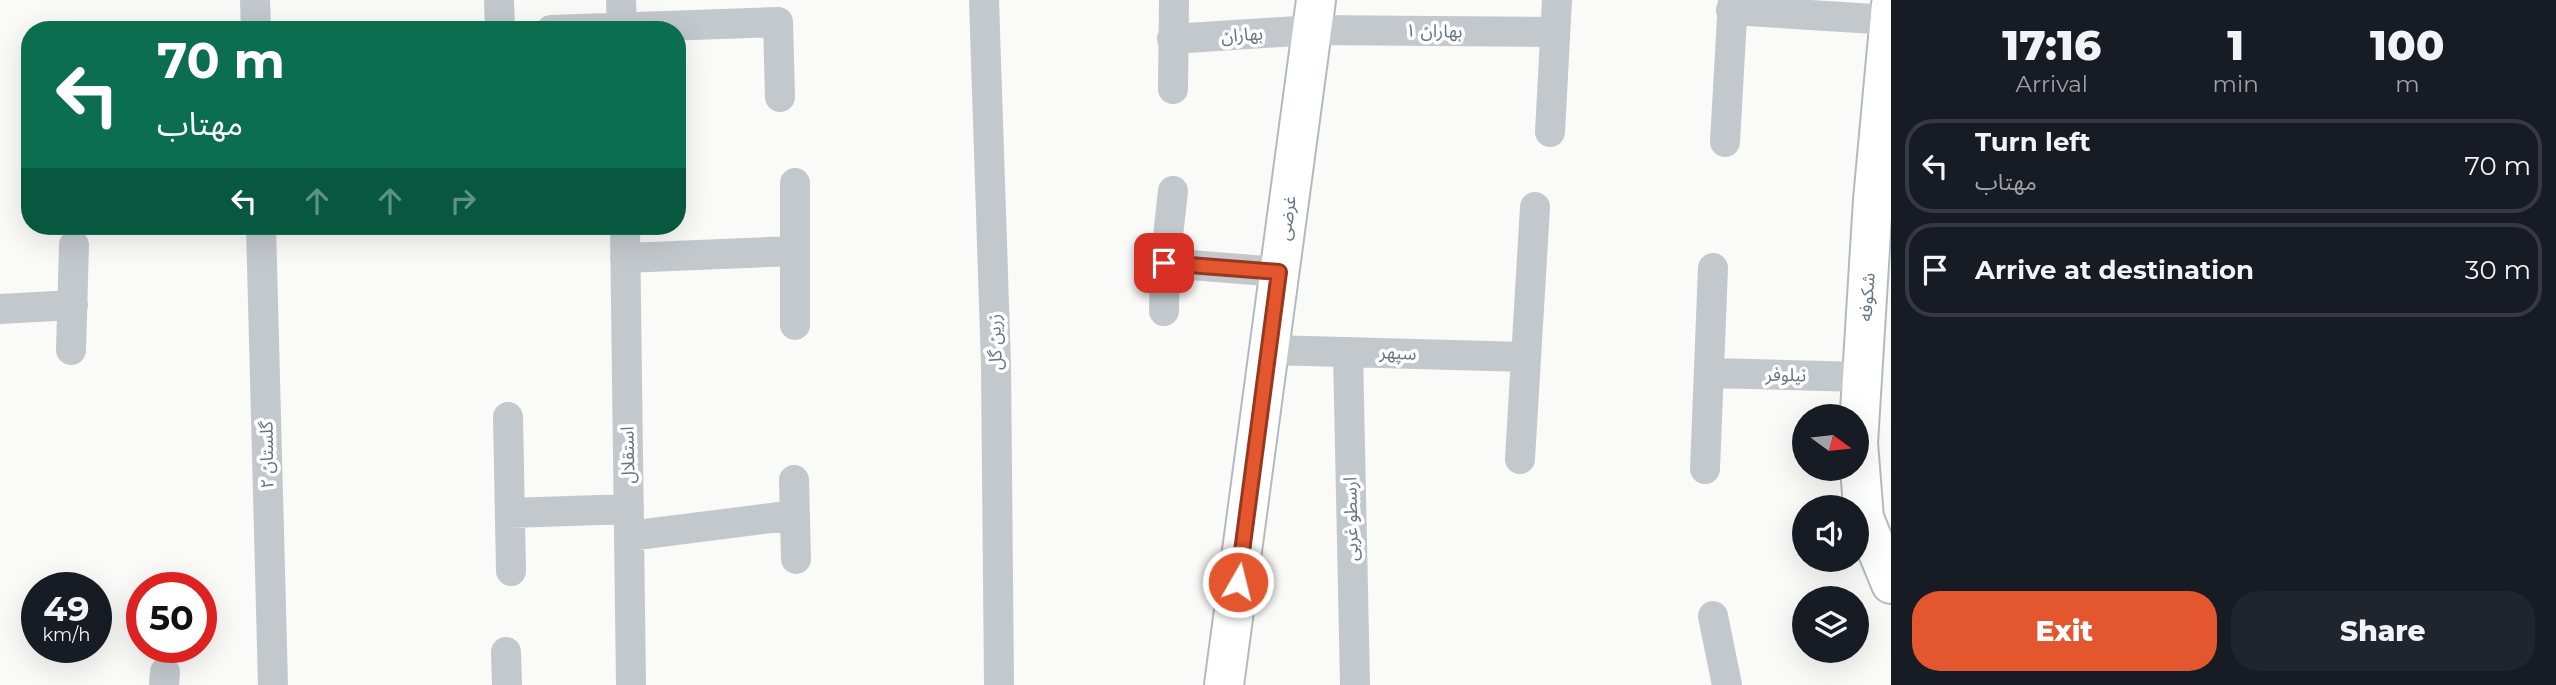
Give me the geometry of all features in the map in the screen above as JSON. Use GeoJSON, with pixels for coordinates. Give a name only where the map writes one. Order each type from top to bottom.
{"type":"FeatureCollection","features":[{"type":"Feature","properties":{"kind":"main road","name":"غرضی"},"geometry":{"type":"LineString","coordinates":[[1224,685],[1314,15]]}},
{"type":"Feature","properties":{"kind":"main road","name":"شکوفه"},"geometry":{"type":"LineString","coordinates":[[1891,15],[1858,443],[1864,519],[1891,584]]}},
{"type":"Feature","properties":{"kind":"street"},"geometry":{"type":"LineString","coordinates":[[256,0],[256,21]]}},
{"type":"Feature","properties":{"kind":"street"},"geometry":{"type":"LineString","coordinates":[[499,0],[500,21]]}},
{"type":"Feature","properties":{"kind":"street","name":"زرین گل"},"geometry":{"type":"LineString","coordinates":[[984,0],[996,365],[999,685]]}},
{"type":"Feature","properties":{"kind":"street"},"geometry":{"type":"LineString","coordinates":[[1173,89],[1174,0]]}},
{"type":"Feature","properties":{"kind":"street"},"geometry":{"type":"LineString","coordinates":[[1550,132],[1557,0]]}},
{"type":"Feature","properties":{"kind":"street"},"geometry":{"type":"LineString","coordinates":[[1725,142],[1732,5],[1891,15]]}},
{"type":"Feature","properties":{"kind":"street"},"geometry":{"type":"LineString","coordinates":[[622,19],[778,11],[780,97]]}},
{"type":"Feature","properties":{"kind":"street","name":"بهاران"},"geometry":{"type":"LineString","coordinates":[[1172,39],[1314,15]]}},
{"type":"Feature","properties":{"kind":"street","name":"بهاران ۱"},"geometry":{"type":"LineString","coordinates":[[1314,15],[1555,32]]}},
{"type":"Feature","properties":{"kind":"street"},"geometry":{"type":"LineString","coordinates":[[795,183],[795,325]]}},
{"type":"Feature","properties":{"kind":"street"},"geometry":{"type":"LineString","coordinates":[[1164,311],[1164,263],[1173,191]]}},
{"type":"Feature","properties":{"kind":"street"},"geometry":{"type":"LineString","coordinates":[[1520,459],[1535,207]]}},
{"type":"Feature","properties":{"kind":"street","name":"گلستان ۲"},"geometry":{"type":"LineString","coordinates":[[261,235],[272,685]]}},
{"type":"Feature","properties":{"kind":"street","name":"استقلال"},"geometry":{"type":"LineString","coordinates":[[625,235],[631,685]]}},
{"type":"Feature","properties":{"kind":"street"},"geometry":{"type":"LineString","coordinates":[[71,350],[74,245]]}},
{"type":"Feature","properties":{"kind":"street"},"geometry":{"type":"LineString","coordinates":[[625,258],[795,251]]}},
{"type":"Feature","properties":{"kind":"street"},"geometry":{"type":"LineString","coordinates":[[1164,263],[1279,272]]}},
{"type":"Feature","properties":{"kind":"street"},"geometry":{"type":"LineString","coordinates":[[1705,469],[1711,373],[1713,268]]}},
{"type":"Feature","properties":{"kind":"street"},"geometry":{"type":"LineString","coordinates":[[0,309],[73,305]]}},
{"type":"Feature","properties":{"kind":"street","name":"سپهر"},"geometry":{"type":"LineString","coordinates":[[1269,350],[1526,357]]}},
{"type":"Feature","properties":{"kind":"street","name":"ارسطو غربی"},"geometry":{"type":"LineString","coordinates":[[1348,352],[1355,685]]}},
{"type":"Feature","properties":{"kind":"street","name":"نیلوفر"},"geometry":{"type":"LineString","coordinates":[[1711,373],[1862,377]]}},
{"type":"Feature","properties":{"kind":"street"},"geometry":{"type":"LineString","coordinates":[[508,417],[511,571]]}},
{"type":"Feature","properties":{"kind":"street"},"geometry":{"type":"LineString","coordinates":[[794,480],[796,559]]}},
{"type":"Feature","properties":{"kind":"street"},"geometry":{"type":"LineString","coordinates":[[510,513],[629,522],[795,515]]}},
{"type":"Feature","properties":{"kind":"street"},"geometry":{"type":"LineString","coordinates":[[1713,616],[1727,685]]}},
{"type":"Feature","properties":{"kind":"street"},"geometry":{"type":"LineString","coordinates":[[506,652],[507,685]]}},
{"type":"Feature","properties":{"kind":"route"},"geometry":{"type":"LineString","coordinates":[[1164,263],[1279,272],[1238,582]]}}]}
